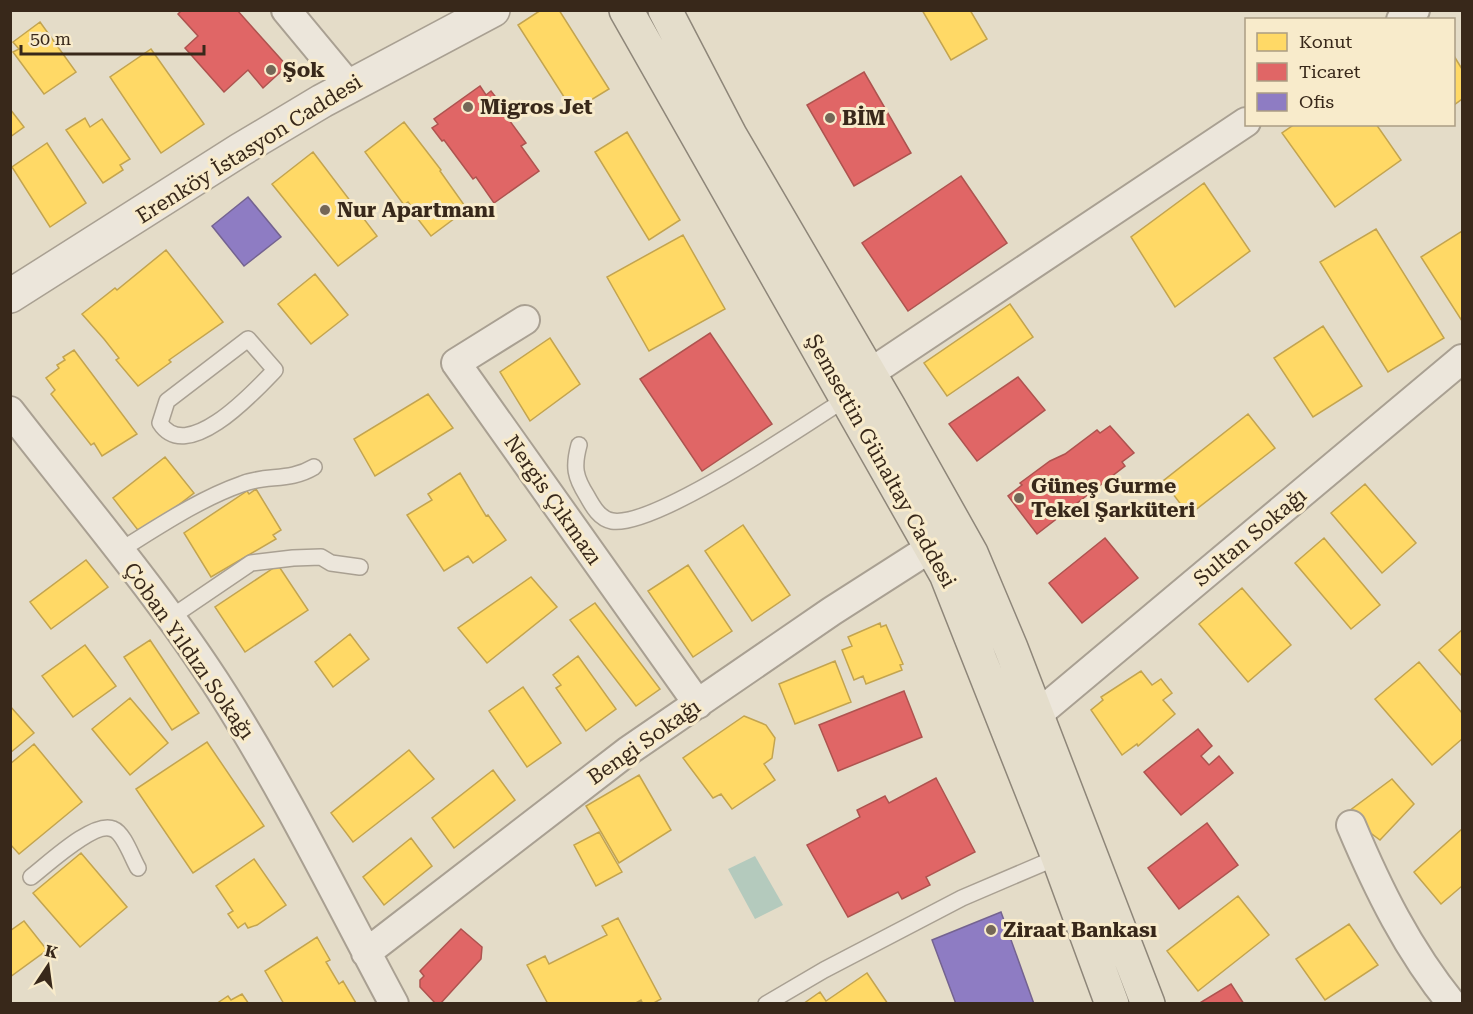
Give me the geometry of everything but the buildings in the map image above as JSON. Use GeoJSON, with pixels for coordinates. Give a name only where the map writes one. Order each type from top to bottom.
{"type":"FeatureCollection","features":[{"type":"Feature","properties":{"kind":"main road","name":"Şemsettin Günaltay Caddesi"},"geometry":{"type":"LineString","coordinates":[[626,10],[932,547],[965,618],[1058,857],[1112,1004]]}},
{"type":"Feature","properties":{"kind":"main road","name":"Şemsettin Günaltay Caddesi"},"geometry":{"type":"LineString","coordinates":[[665,10],[734,143],[870,373],[971,553],[999,616],[1148,1004]]}},
{"type":"Feature","properties":{"kind":"street"},"geometry":{"type":"LineString","coordinates":[[286,10],[349,86]]}},
{"type":"Feature","properties":{"kind":"street","name":"Erenköy İstasyon Caddesi"},"geometry":{"type":"LineString","coordinates":[[10,296],[142,215],[240,150],[349,86],[494,10]]}},
{"type":"Feature","properties":{"kind":"street"},"geometry":{"type":"LineString","coordinates":[[870,373],[1245,123]]}},
{"type":"Feature","properties":{"kind":"street","name":"Nergis Çıkmazı"},"geometry":{"type":"LineString","coordinates":[[525,320],[456,363],[698,704]]}},
{"type":"Feature","properties":{"kind":"street","name":"Sultan Sokağı"},"geometry":{"type":"LineString","coordinates":[[1037,715],[1462,359]]}},
{"type":"Feature","properties":{"kind":"street","name":"Çoban Yıldızı Sokağı"},"geometry":{"type":"LineString","coordinates":[[10,411],[170,618],[245,730],[394,1004]]}},
{"type":"Feature","properties":{"kind":"street","name":"Bengi Sokağı"},"geometry":{"type":"LineString","coordinates":[[366,952],[570,794],[814,623],[932,547]]}},
{"type":"Feature","properties":{"kind":"street"},"geometry":{"type":"LineString","coordinates":[[1352,825],[1386,903],[1421,964],[1452,1004]]}},
{"type":"Feature","properties":{"kind":"lane"},"geometry":{"type":"LineString","coordinates":[[248,339],[275,370],[219,422],[201,432],[174,436],[166,432],[160,423],[168,401],[248,339]]}},
{"type":"Feature","properties":{"kind":"lane"},"geometry":{"type":"LineString","coordinates":[[579,445],[574,474],[594,508],[604,518],[615,522],[660,510],[768,449],[847,398]]}},
{"type":"Feature","properties":{"kind":"lane"},"geometry":{"type":"LineString","coordinates":[[119,551],[225,490],[245,482],[296,476],[314,467]]}},
{"type":"Feature","properties":{"kind":"lane"},"geometry":{"type":"LineString","coordinates":[[170,618],[251,563],[293,558],[321,558],[332,563],[360,567]]}},
{"type":"Feature","properties":{"kind":"lane"},"geometry":{"type":"LineString","coordinates":[[31,877],[89,833],[101,827],[113,829],[118,833],[138,868]]}},
{"type":"Feature","properties":{"kind":"lane"},"geometry":{"type":"LineString","coordinates":[[766,1004],[824,970],[962,898],[1058,857]]}},
{"type":"Feature","properties":{"kind":"shaded area"},"geometry":{"type":"Polygon","coordinates":[[[755,856],[783,905],[755,919],[728,869],[755,856]]]}},
{"type":"Feature","properties":{"kind":"place","name":"Şok"},"geometry":{"type":"Point","coordinates":[271,70]}},
{"type":"Feature","properties":{"kind":"place","name":"Migros Jet"},"geometry":{"type":"Point","coordinates":[468,107]}},
{"type":"Feature","properties":{"kind":"place","name":"BİM"},"geometry":{"type":"Point","coordinates":[830,118]}},
{"type":"Feature","properties":{"kind":"place","name":"Nur Apartmanı"},"geometry":{"type":"Point","coordinates":[325,210]}},
{"type":"Feature","properties":{"kind":"place","name":"Güneş Gurme Tekel Şarküteri"},"geometry":{"type":"Point","coordinates":[1019,498]}},
{"type":"Feature","properties":{"kind":"place","name":"Ziraat Bankası"},"geometry":{"type":"Point","coordinates":[991,930]}}]}
